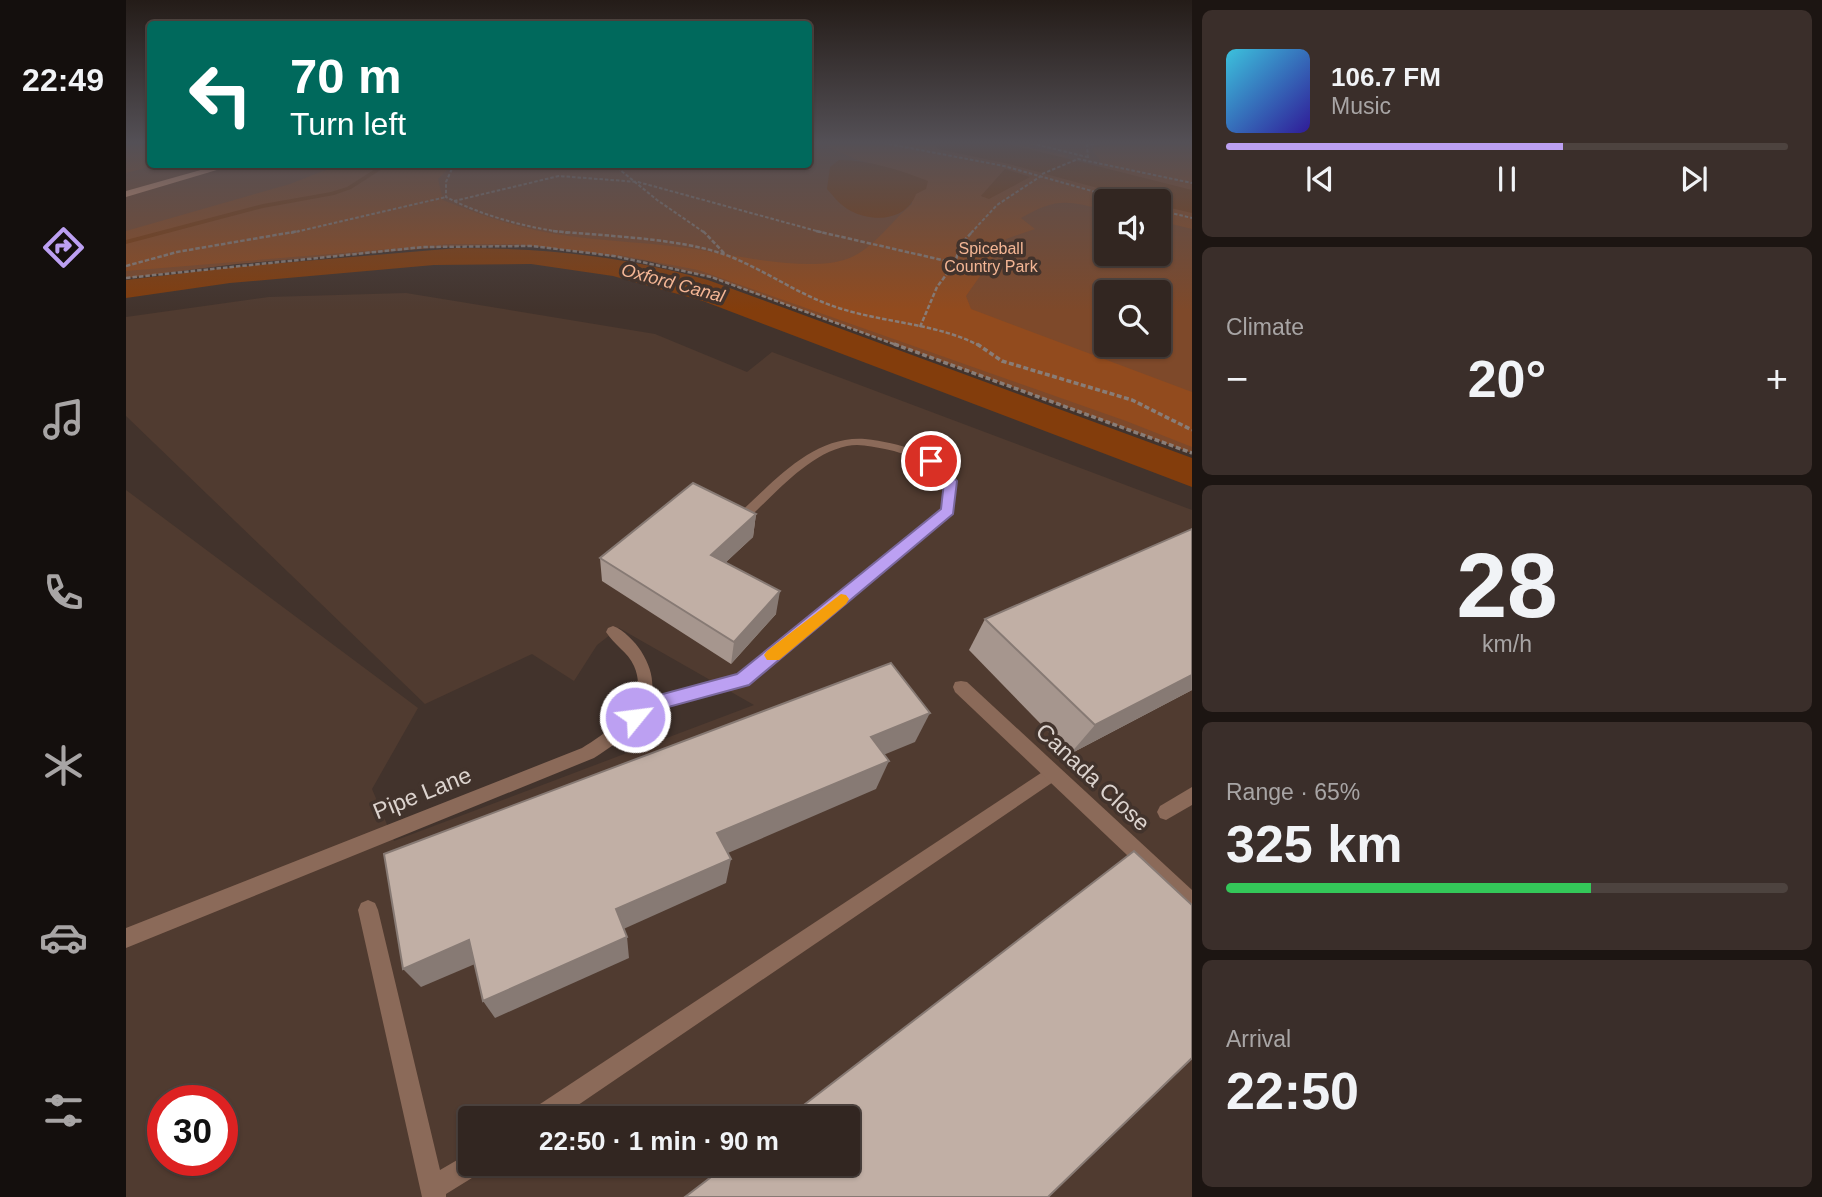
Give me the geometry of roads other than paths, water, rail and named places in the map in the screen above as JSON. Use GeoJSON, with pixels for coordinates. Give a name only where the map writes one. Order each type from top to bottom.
{"type":"FeatureCollection","features":[{"type":"Feature","properties":{"kind":"street"},"geometry":{"type":"LineString","coordinates":[[640,707],[743,680],[948,511],[951,481],[931,461],[900,448],[845,443],[825,449],[740,519]]}},
{"type":"Feature","properties":{"kind":"street"},"geometry":{"type":"LineString","coordinates":[[613,632],[632,647],[642,663],[646,680],[644,699],[640,707]]}},
{"type":"Feature","properties":{"kind":"street","name":"Canada Close"},"geometry":{"type":"LineString","coordinates":[[961,687],[1192,903]]}},
{"type":"Feature","properties":{"kind":"street","name":"Pipe Lane"},"geometry":{"type":"LineString","coordinates":[[126,938],[588,753],[622,731],[640,707]]}},
{"type":"Feature","properties":{"kind":"street"},"geometry":{"type":"LineString","coordinates":[[556,1106],[1053,773]]}},
{"type":"Feature","properties":{"kind":"street"},"geometry":{"type":"LineString","coordinates":[[1166,812],[1192,795]]}},
{"type":"Feature","properties":{"kind":"street"},"geometry":{"type":"LineString","coordinates":[[368,910],[433,1193],[458,1174]]}},
{"type":"Feature","properties":{"kind":"water"},"geometry":{"type":"Polygon","coordinates":[[[835,198],[914,198],[898,214],[879,218],[860,215],[835,198]]]}},
{"type":"Feature","properties":{"kind":"water","name":"Oxford Canal"},"geometry":{"type":"Polygon","coordinates":[[[457,248],[583,255],[645,265],[708,280],[1192,458],[1192,487],[703,301],[613,276],[531,264],[434,265],[230,283],[126,298],[126,280],[235,267],[457,248]]]}},
{"type":"Feature","properties":{"kind":"waterway"},"geometry":{"type":"LineString","coordinates":[[126,242],[263,206],[310,198]]}},
{"type":"Feature","properties":{"kind":"waterway"},"geometry":{"type":"LineString","coordinates":[[1176,198],[1192,202]]}},
{"type":"Feature","properties":{"kind":"park label","name":"Spiceball Country Park"},"geometry":{"type":"Point","coordinates":[991,257]}}]}
